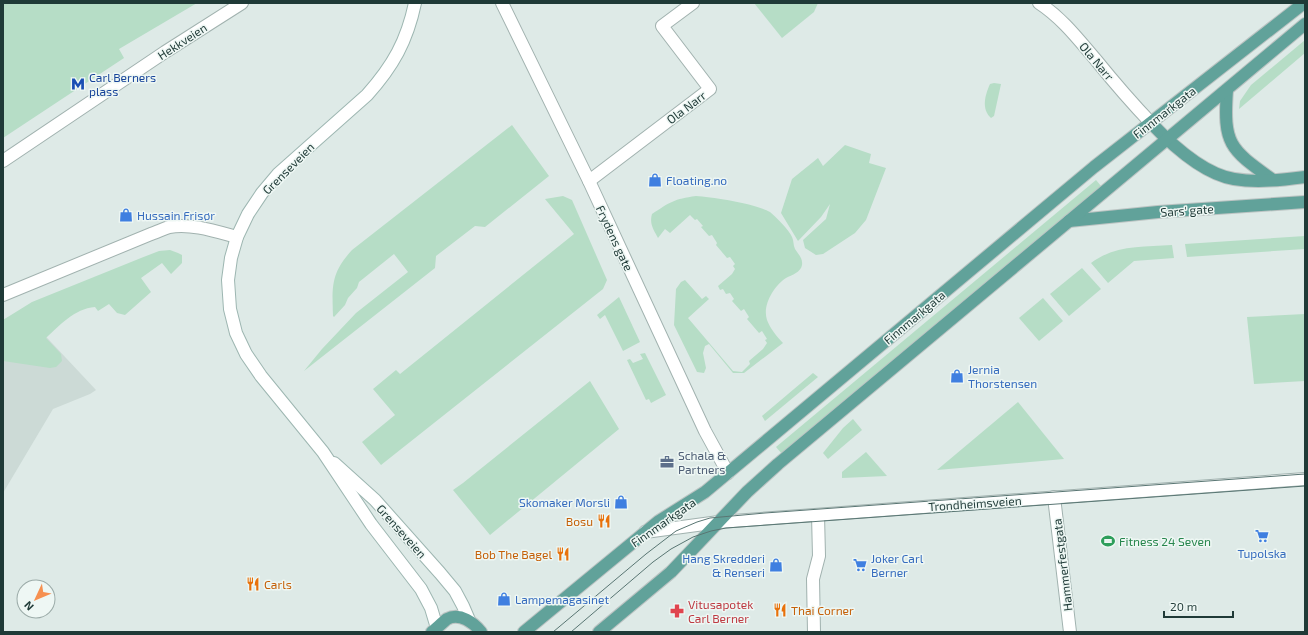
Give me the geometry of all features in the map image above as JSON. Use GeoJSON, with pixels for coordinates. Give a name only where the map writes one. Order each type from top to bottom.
{"type":"FeatureCollection","features":[{"type":"Feature","properties":{"kind":"main road","name":"Finnmarkgata"},"geometry":{"type":"LineString","coordinates":[[524,632],[659,521],[705,492],[1088,172],[1304,3]]}},
{"type":"Feature","properties":{"kind":"main road","name":"Finnmarkgata"},"geometry":{"type":"LineString","coordinates":[[599,632],[671,572],[747,492],[773,469],[1305,24]]}},
{"type":"Feature","properties":{"kind":"main road"},"geometry":{"type":"LineString","coordinates":[[1227,90],[1226,124],[1228,136],[1233,147],[1240,156],[1273,180]]}},
{"type":"Feature","properties":{"kind":"main road"},"geometry":{"type":"LineString","coordinates":[[1150,123],[1167,140],[1208,170],[1222,176],[1233,179],[1273,180],[1305,178]]}},
{"type":"Feature","properties":{"kind":"main road","name":"Sars' gate"},"geometry":{"type":"LineString","coordinates":[[1069,221],[1158,212],[1305,202]]}},
{"type":"Feature","properties":{"kind":"main road"},"geometry":{"type":"LineString","coordinates":[[434,630],[448,619],[459,617],[469,620],[481,632]]}},
{"type":"Feature","properties":{"kind":"street","name":"Hekkveien"},"geometry":{"type":"LineString","coordinates":[[3,161],[165,52],[242,3]]}},
{"type":"Feature","properties":{"kind":"street","name":"Grenseveien"},"geometry":{"type":"LineString","coordinates":[[415,3],[411,23],[403,43],[393,63],[380,81],[367,95],[278,174],[262,193],[248,214],[237,237],[231,258],[228,280],[230,308],[236,333],[246,354],[261,376],[322,452],[367,519],[421,589],[432,608],[434,630]]}},
{"type":"Feature","properties":{"kind":"street","name":"Frydens gate"},"geometry":{"type":"LineString","coordinates":[[502,3],[589,181],[706,431],[728,473]]}},
{"type":"Feature","properties":{"kind":"street","name":"Ola Narr"},"geometry":{"type":"LineString","coordinates":[[589,181],[710,89],[662,26],[693,3]]}},
{"type":"Feature","properties":{"kind":"street","name":"Ola Narr"},"geometry":{"type":"LineString","coordinates":[[1040,3],[1053,12],[1065,24],[1150,123]]}},
{"type":"Feature","properties":{"kind":"street"},"geometry":{"type":"LineString","coordinates":[[3,295],[169,227],[187,226],[212,230],[237,237]]}},
{"type":"Feature","properties":{"kind":"street","name":"Grenseveien"},"geometry":{"type":"LineString","coordinates":[[322,452],[375,500],[440,573],[455,591],[464,606],[469,620]]}},
{"type":"Feature","properties":{"kind":"street","name":"Trondheimsveien"},"geometry":{"type":"LineString","coordinates":[[645,532],[719,522],[1305,480]]}},
{"type":"Feature","properties":{"kind":"street","name":"Hammerfestgata"},"geometry":{"type":"LineString","coordinates":[[1054,497],[1070,632]]}},
{"type":"Feature","properties":{"kind":"street"},"geometry":{"type":"LineString","coordinates":[[814,632],[813,579],[819,556],[818,515]]}},
{"type":"Feature","properties":{"kind":"shaded area"},"geometry":{"type":"Polygon","coordinates":[[[21,310],[96,390],[90,394],[53,409],[3,493],[3,320],[21,310]]]}},
{"type":"Feature","properties":{"kind":"green space"},"geometry":{"type":"Polygon","coordinates":[[[3,3],[197,3],[119,49],[124,58],[3,138],[3,3]]]}},
{"type":"Feature","properties":{"kind":"green space"},"geometry":{"type":"Polygon","coordinates":[[[754,3],[818,3],[814,12],[782,38],[754,3]]]}},
{"type":"Feature","properties":{"kind":"green space"},"geometry":{"type":"Polygon","coordinates":[[[1305,40],[1305,53],[1239,109],[1240,101],[1251,85],[1305,40]]]}},
{"type":"Feature","properties":{"kind":"green space"},"geometry":{"type":"Polygon","coordinates":[[[990,84],[1001,84],[994,116],[991,118],[986,110],[985,102],[990,84]]]}},
{"type":"Feature","properties":{"kind":"green space"},"geometry":{"type":"Polygon","coordinates":[[[512,125],[549,176],[485,227],[475,226],[436,256],[435,268],[304,371],[322,349],[356,313],[408,272],[394,254],[359,282],[357,288],[348,298],[345,305],[334,317],[334,280],[336,273],[345,258],[352,250],[512,125]]]}},
{"type":"Feature","properties":{"kind":"green space"},"geometry":{"type":"Polygon","coordinates":[[[845,145],[871,154],[869,163],[886,168],[866,220],[855,233],[823,254],[816,255],[805,248],[803,240],[826,219],[830,204],[821,217],[798,241],[781,213],[792,179],[818,158],[823,166],[845,145]]]}},
{"type":"Feature","properties":{"kind":"green space"},"geometry":{"type":"Polygon","coordinates":[[[1096,180],[1101,186],[782,454],[776,447],[1096,180]]]}},
{"type":"Feature","properties":{"kind":"green space"},"geometry":{"type":"Polygon","coordinates":[[[563,196],[572,200],[607,280],[603,289],[381,465],[362,442],[395,415],[373,389],[396,370],[400,374],[574,234],[545,199],[563,196]]]}},
{"type":"Feature","properties":{"kind":"green space"},"geometry":{"type":"Polygon","coordinates":[[[696,196],[723,199],[755,206],[770,212],[793,238],[795,249],[802,260],[800,270],[782,281],[773,291],[766,308],[768,323],[783,343],[744,373],[733,373],[709,344],[705,346],[703,353],[706,368],[704,373],[697,372],[674,325],[676,289],[681,282],[685,280],[702,299],[706,296],[709,299],[688,318],[733,371],[742,372],[750,364],[749,361],[763,349],[767,343],[765,340],[767,339],[762,331],[759,333],[747,319],[749,317],[744,309],[741,311],[732,301],[734,299],[730,293],[726,294],[723,289],[720,290],[718,286],[732,274],[735,269],[733,266],[735,264],[730,257],[727,258],[716,245],[717,243],[712,235],[709,236],[701,227],[703,226],[697,219],[695,220],[690,215],[670,233],[665,229],[658,238],[654,230],[651,221],[652,214],[672,202],[682,198],[696,196]]]}},
{"type":"Feature","properties":{"kind":"green space"},"geometry":{"type":"Polygon","coordinates":[[[1305,236],[1305,249],[1187,257],[1185,244],[1305,236]]]}},
{"type":"Feature","properties":{"kind":"green space"},"geometry":{"type":"Polygon","coordinates":[[[1172,245],[1174,258],[1134,261],[1108,283],[1091,263],[1100,257],[1119,250],[1172,245]]]}},
{"type":"Feature","properties":{"kind":"green space"},"geometry":{"type":"Polygon","coordinates":[[[170,250],[182,255],[182,263],[171,274],[162,263],[141,278],[151,292],[125,315],[117,313],[109,304],[98,311],[95,307],[87,308],[68,318],[46,338],[61,354],[62,361],[56,367],[50,368],[3,361],[3,320],[32,302],[159,251],[170,250]]]}},
{"type":"Feature","properties":{"kind":"green space"},"geometry":{"type":"Polygon","coordinates":[[[1082,268],[1101,289],[1069,316],[1050,294],[1082,268]]]}},
{"type":"Feature","properties":{"kind":"green space"},"geometry":{"type":"Polygon","coordinates":[[[619,297],[640,342],[623,351],[605,315],[600,319],[597,315],[619,297]]]}},
{"type":"Feature","properties":{"kind":"green space"},"geometry":{"type":"Polygon","coordinates":[[[1043,298],[1063,321],[1039,341],[1019,318],[1043,298]]]}},
{"type":"Feature","properties":{"kind":"green space"},"geometry":{"type":"Polygon","coordinates":[[[1305,314],[1305,381],[1254,384],[1247,317],[1305,314]]]}},
{"type":"Feature","properties":{"kind":"green space"},"geometry":{"type":"Polygon","coordinates":[[[645,353],[666,395],[651,403],[649,399],[646,400],[627,360],[630,359],[633,363],[643,359],[640,354],[645,353]]]}},
{"type":"Feature","properties":{"kind":"green space"},"geometry":{"type":"Polygon","coordinates":[[[813,373],[818,377],[765,421],[762,416],[813,373]]]}},
{"type":"Feature","properties":{"kind":"green space"},"geometry":{"type":"Polygon","coordinates":[[[590,381],[619,429],[490,535],[453,490],[590,381]]]}},
{"type":"Feature","properties":{"kind":"green space"},"geometry":{"type":"Polygon","coordinates":[[[1018,402],[1064,459],[937,470],[1018,402]]]}},
{"type":"Feature","properties":{"kind":"green space"},"geometry":{"type":"Polygon","coordinates":[[[853,419],[862,430],[828,459],[823,453],[843,428],[853,419]]]}},
{"type":"Feature","properties":{"kind":"green space"},"geometry":{"type":"Polygon","coordinates":[[[866,452],[887,476],[842,478],[842,472],[866,452]]]}},
{"type":"Feature","properties":{"kind":"tram line"},"geometry":{"type":"LineString","coordinates":[[553,632],[646,554],[676,531],[710,518],[1305,474]]}},
{"type":"Feature","properties":{"kind":"tram line"},"geometry":{"type":"LineString","coordinates":[[571,632],[653,562],[671,549],[693,537],[726,528],[1305,486]]}},
{"type":"Feature","properties":{"kind":"place","name":"Carl Berners plass"},"geometry":{"type":"Point","coordinates":[78,84]}},
{"type":"Feature","properties":{"kind":"place","name":"Floating.no"},"geometry":{"type":"Point","coordinates":[655,180]}},
{"type":"Feature","properties":{"kind":"place","name":"Hussain Frisør"},"geometry":{"type":"Point","coordinates":[126,215]}},
{"type":"Feature","properties":{"kind":"place","name":"Jernia Thorstensen"},"geometry":{"type":"Point","coordinates":[957,376]}},
{"type":"Feature","properties":{"kind":"place","name":"Schala & Partners"},"geometry":{"type":"Point","coordinates":[667,462]}},
{"type":"Feature","properties":{"kind":"place","name":"Skomaker Morsli"},"geometry":{"type":"Point","coordinates":[621,502]}},
{"type":"Feature","properties":{"kind":"place","name":"Bosu"},"geometry":{"type":"Point","coordinates":[604,521]}},
{"type":"Feature","properties":{"kind":"place","name":"Tupolska"},"geometry":{"type":"Point","coordinates":[1262,536]}},
{"type":"Feature","properties":{"kind":"place","name":"Fitness 24 Seven"},"geometry":{"type":"Point","coordinates":[1108,541]}},
{"type":"Feature","properties":{"kind":"place","name":"Bob The Bagel"},"geometry":{"type":"Point","coordinates":[563,554]}},
{"type":"Feature","properties":{"kind":"place","name":"Hang Skredderi & Renseri"},"geometry":{"type":"Point","coordinates":[776,565]}},
{"type":"Feature","properties":{"kind":"place","name":"Joker Carl Berner"},"geometry":{"type":"Point","coordinates":[860,565]}},
{"type":"Feature","properties":{"kind":"place","name":"Carls"},"geometry":{"type":"Point","coordinates":[253,584]}},
{"type":"Feature","properties":{"kind":"place","name":"Lampemagasinet"},"geometry":{"type":"Point","coordinates":[504,599]}},
{"type":"Feature","properties":{"kind":"place","name":"Thai Corner"},"geometry":{"type":"Point","coordinates":[780,610]}},
{"type":"Feature","properties":{"kind":"place","name":"Vitusapotek Carl Berner"},"geometry":{"type":"Point","coordinates":[677,611]}}]}
